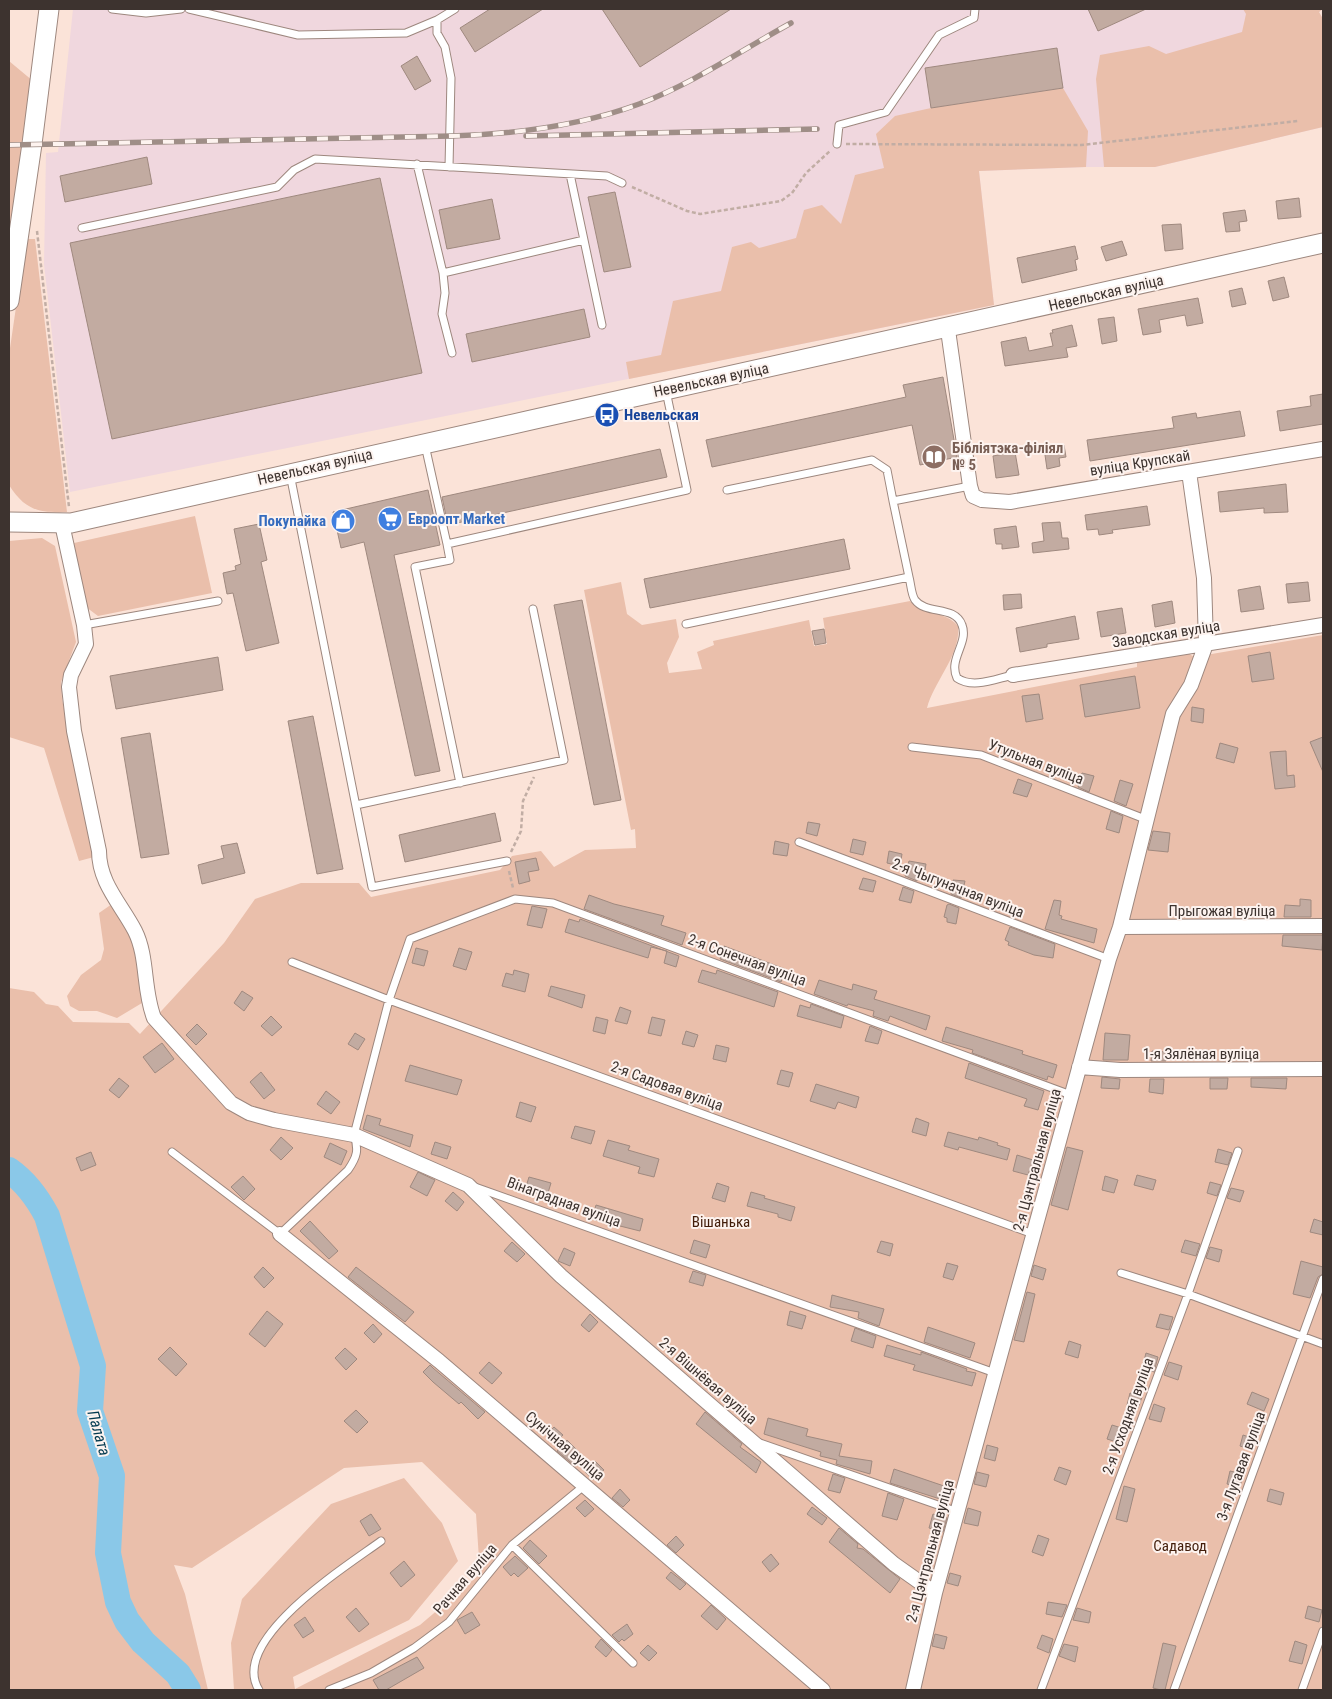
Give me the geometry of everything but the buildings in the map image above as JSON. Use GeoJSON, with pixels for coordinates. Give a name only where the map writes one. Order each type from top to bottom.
{"type":"FeatureCollection","features":[{"type":"Feature","properties":{"kind":"street"},"geometry":{"type":"LineString","coordinates":[[9,301],[12,258],[20,221],[49,9]]}},
{"type":"Feature","properties":{"kind":"street","name":"Невельская вуліца"},"geometry":{"type":"LineString","coordinates":[[9,522],[66,524],[424,442],[948,330],[1323,243]]}},
{"type":"Feature","properties":{"kind":"street"},"geometry":{"type":"LineString","coordinates":[[948,330],[970,486]]}},
{"type":"Feature","properties":{"kind":"street","name":"вуліца Крупскай"},"geometry":{"type":"LineString","coordinates":[[970,486],[973,496],[982,500],[1010,502],[1323,449]]}},
{"type":"Feature","properties":{"kind":"street"},"geometry":{"type":"LineString","coordinates":[[1189,472],[1204,578],[1206,644]]}},
{"type":"Feature","properties":{"kind":"street"},"geometry":{"type":"LineString","coordinates":[[66,524],[84,625]]}},
{"type":"Feature","properties":{"kind":"street","name":"Вінаградная вуліца"},"geometry":{"type":"LineString","coordinates":[[84,625],[86,644],[71,675],[69,687],[74,732],[99,851],[99,865],[115,901],[135,931],[140,944],[148,1002],[154,1018],[231,1103],[249,1113],[274,1120],[354,1135],[468,1185]]}},
{"type":"Feature","properties":{"kind":"street","name":"Заводская вуліца"},"geometry":{"type":"LineString","coordinates":[[1013,675],[1323,625]]}},
{"type":"Feature","properties":{"kind":"street","name":"2-я Цэнтральная вуліца"},"geometry":{"type":"LineString","coordinates":[[913,1690],[935,1593],[1109,959],[1120,927],[1173,714],[1191,685],[1206,644]]}},
{"type":"Feature","properties":{"kind":"street","name":"Прыгожая вуліца"},"geometry":{"type":"LineString","coordinates":[[1120,927],[1323,926]]}},
{"type":"Feature","properties":{"kind":"street","name":"1-я Зялёная вуліца"},"geometry":{"type":"LineString","coordinates":[[1079,1067],[1120,1070],[1323,1069]]}},
{"type":"Feature","properties":{"kind":"street","name":"2-я Вішнёвая вуліца"},"geometry":{"type":"LineString","coordinates":[[468,1185],[561,1276],[894,1564],[935,1593]]}},
{"type":"Feature","properties":{"kind":"street","name":"Сунічная вуліца"},"geometry":{"type":"LineString","coordinates":[[280,1234],[439,1361],[823,1690]]}},
{"type":"Feature","properties":{"kind":"lane"},"geometry":{"type":"LineString","coordinates":[[112,9],[146,13],[181,9]]}},
{"type":"Feature","properties":{"kind":"lane"},"geometry":{"type":"LineString","coordinates":[[189,9],[298,35],[406,32],[438,20],[456,9]]}},
{"type":"Feature","properties":{"kind":"lane"},"geometry":{"type":"LineString","coordinates":[[837,144],[838,126],[886,112],[939,35],[974,18],[975,9]]}},
{"type":"Feature","properties":{"kind":"lane"},"geometry":{"type":"LineString","coordinates":[[438,20],[437,33],[444,47],[451,78],[449,167]]}},
{"type":"Feature","properties":{"kind":"lane"},"geometry":{"type":"LineString","coordinates":[[82,228],[277,187],[294,170],[315,159],[607,176],[622,183]]}},
{"type":"Feature","properties":{"kind":"lane"},"geometry":{"type":"LineString","coordinates":[[416,164],[443,273],[445,293],[442,314],[452,353]]}},
{"type":"Feature","properties":{"kind":"lane"},"geometry":{"type":"LineString","coordinates":[[570,174],[602,325]]}},
{"type":"Feature","properties":{"kind":"lane"},"geometry":{"type":"LineString","coordinates":[[443,273],[584,240]]}},
{"type":"Feature","properties":{"kind":"lane"},"geometry":{"type":"LineString","coordinates":[[447,544],[687,490],[666,390]]}},
{"type":"Feature","properties":{"kind":"lane"},"geometry":{"type":"LineString","coordinates":[[424,442],[450,560],[415,568],[460,783]]}},
{"type":"Feature","properties":{"kind":"lane"},"geometry":{"type":"LineString","coordinates":[[727,490],[872,460],[887,470],[914,598],[919,604],[944,610],[956,617],[962,624],[963,633],[954,663],[957,678],[964,683],[974,684],[1013,675]]}},
{"type":"Feature","properties":{"kind":"lane"},"geometry":{"type":"LineString","coordinates":[[290,473],[372,887],[507,860]]}},
{"type":"Feature","properties":{"kind":"lane"},"geometry":{"type":"LineString","coordinates":[[893,501],[970,486]]}},
{"type":"Feature","properties":{"kind":"lane"},"geometry":{"type":"LineString","coordinates":[[686,624],[909,577]]}},
{"type":"Feature","properties":{"kind":"lane"},"geometry":{"type":"LineString","coordinates":[[84,625],[218,601]]}},
{"type":"Feature","properties":{"kind":"lane"},"geometry":{"type":"LineString","coordinates":[[356,805],[564,760],[533,609]]}},
{"type":"Feature","properties":{"kind":"lane","name":"Утульная вуліца"},"geometry":{"type":"LineString","coordinates":[[912,748],[981,755],[1146,819]]}},
{"type":"Feature","properties":{"kind":"lane","name":"2-я Чыгуначная вуліца"},"geometry":{"type":"LineString","coordinates":[[799,842],[1109,959]]}},
{"type":"Feature","properties":{"kind":"lane","name":"2-я Сонечная вуліца"},"geometry":{"type":"LineString","coordinates":[[389,1000],[410,939],[515,899],[553,903],[1072,1096]]}},
{"type":"Feature","properties":{"kind":"lane","name":"2-я Садовая вуліца"},"geometry":{"type":"LineString","coordinates":[[292,962],[389,1000],[1033,1234]]}},
{"type":"Feature","properties":{"kind":"lane"},"geometry":{"type":"LineString","coordinates":[[172,1152],[280,1234],[348,1170],[357,1158],[358,1147],[354,1135],[389,1000]]}},
{"type":"Feature","properties":{"kind":"lane","name":"2-я Усходняя вуліца"},"geometry":{"type":"LineString","coordinates":[[1042,1690],[1188,1294],[1238,1151]]}},
{"type":"Feature","properties":{"kind":"lane","name":"Вінаградная вуліца"},"geometry":{"type":"LineString","coordinates":[[468,1185],[995,1373]]}},
{"type":"Feature","properties":{"kind":"lane"},"geometry":{"type":"LineString","coordinates":[[1121,1273],[1188,1294],[1323,1344]]}},
{"type":"Feature","properties":{"kind":"lane","name":"3-я Лугавая вуліца"},"geometry":{"type":"LineString","coordinates":[[1174,1690],[1323,1279]]}},
{"type":"Feature","properties":{"kind":"lane"},"geometry":{"type":"LineString","coordinates":[[754,1441],[958,1512]]}},
{"type":"Feature","properties":{"kind":"lane","name":"Рачная вуліца"},"geometry":{"type":"LineString","coordinates":[[329,1690],[371,1673],[414,1648],[449,1622],[512,1545],[586,1485]]}},
{"type":"Feature","properties":{"kind":"lane"},"geometry":{"type":"LineString","coordinates":[[259,1690],[253,1671],[256,1655],[273,1629],[312,1591],[381,1541]]}},
{"type":"Feature","properties":{"kind":"lane"},"geometry":{"type":"LineString","coordinates":[[512,1545],[633,1663]]}},
{"type":"Feature","properties":{"kind":"lane"},"geometry":{"type":"LineString","coordinates":[[1302,1690],[1323,1631]]}},
{"type":"Feature","properties":{"kind":"path"},"geometry":{"type":"LineString","coordinates":[[622,183],[687,212],[700,214],[781,201],[792,193],[806,173],[837,144],[1081,145],[1298,121]]}},
{"type":"Feature","properties":{"kind":"path"},"geometry":{"type":"LineString","coordinates":[[20,221],[36,222],[66,524]]}},
{"type":"Feature","properties":{"kind":"path"},"geometry":{"type":"LineString","coordinates":[[515,899],[507,860],[521,831],[523,801],[543,765]]}},
{"type":"Feature","properties":{"kind":"shaded area"},"geometry":{"type":"Polygon","coordinates":[[[73,9],[1323,9],[1319,12],[1323,19],[1323,127],[1155,167],[1086,167],[979,171],[994,305],[70,492],[44,264],[46,153],[58,152],[73,9]]]}},
{"type":"Feature","properties":{"kind":"green space"},"geometry":{"type":"Polygon","coordinates":[[[1243,9],[1323,9],[1319,12],[1323,19],[1323,127],[1155,167],[1104,167],[1096,79],[1100,55],[1149,46],[1166,54],[1242,32],[1246,14],[1243,9]]]}},
{"type":"Feature","properties":{"kind":"green space"},"geometry":{"type":"Polygon","coordinates":[[[9,61],[33,81],[9,230],[9,61]]]}},
{"type":"Feature","properties":{"kind":"green space"},"geometry":{"type":"Polygon","coordinates":[[[1063,88],[1088,131],[1086,167],[979,171],[994,305],[629,379],[626,362],[661,355],[673,301],[721,291],[732,247],[751,242],[759,248],[796,238],[804,210],[822,205],[841,224],[855,175],[884,168],[876,134],[895,116],[931,108],[1063,88]]]}},
{"type":"Feature","properties":{"kind":"green space"},"geometry":{"type":"Polygon","coordinates":[[[26,239],[35,239],[67,512],[48,512],[33,508],[21,500],[9,485],[9,355],[26,239]]]}},
{"type":"Feature","properties":{"kind":"green space"},"geometry":{"type":"Polygon","coordinates":[[[195,516],[212,593],[98,616],[86,607],[74,543],[195,516]]]}},
{"type":"Feature","properties":{"kind":"green space"},"geometry":{"type":"Polygon","coordinates":[[[42,538],[55,546],[76,642],[61,682],[62,699],[94,857],[79,861],[44,748],[9,737],[9,541],[42,538]]]}},
{"type":"Feature","properties":{"kind":"green space","name":"Вішанька"},"geometry":{"type":"Polygon","coordinates":[[[621,582],[627,614],[642,625],[676,619],[679,637],[667,663],[669,673],[702,669],[697,652],[714,645],[713,641],[809,620],[814,646],[827,644],[823,618],[910,601],[921,609],[947,617],[958,626],[958,637],[951,658],[930,698],[927,708],[1137,667],[1137,661],[1188,653],[1194,657],[1323,635],[1323,1690],[234,1690],[231,1643],[242,1599],[331,1504],[404,1478],[442,1523],[458,1561],[409,1620],[293,1677],[295,1689],[420,1625],[480,1574],[476,1514],[422,1462],[344,1468],[192,1568],[174,1565],[185,1594],[208,1690],[9,1690],[9,988],[34,992],[46,1004],[58,1006],[73,1022],[129,1023],[140,1034],[224,943],[255,899],[301,883],[359,883],[371,897],[500,870],[512,856],[541,851],[554,867],[585,850],[636,848],[635,829],[631,830],[584,590],[621,582]]]}},
{"type":"Feature","properties":{"kind":"green space"},"geometry":{"type":"Polygon","coordinates":[[[112,904],[129,931],[135,953],[142,1003],[117,1018],[97,1011],[79,1011],[70,1006],[67,996],[81,975],[101,960],[104,949],[99,913],[112,904]]]}},
{"type":"Feature","properties":{"kind":"waterway","name":"Палата"},"geometry":{"type":"LineString","coordinates":[[9,1170],[31,1190],[47,1216],[93,1366],[90,1411],[112,1476],[108,1553],[118,1602],[127,1621],[143,1642],[178,1674],[188,1690]]}},
{"type":"Feature","properties":{"kind":"railway"},"geometry":{"type":"LineString","coordinates":[[9,145],[452,136],[547,128],[617,112],[659,96],[697,77],[791,23]]}},
{"type":"Feature","properties":{"kind":"railway"},"geometry":{"type":"LineString","coordinates":[[526,136],[817,129]]}},
{"type":"Feature","properties":{"kind":"place","name":"Невельская"},"geometry":{"type":"Point","coordinates":[607,415]}},
{"type":"Feature","properties":{"kind":"place","name":"Бібліятэка-філіял № 5"},"geometry":{"type":"Point","coordinates":[934,457]}},
{"type":"Feature","properties":{"kind":"place","name":"Евроопт Market"},"geometry":{"type":"Point","coordinates":[390,519]}},
{"type":"Feature","properties":{"kind":"place","name":"Покупайка"},"geometry":{"type":"Point","coordinates":[343,521]}},
{"type":"Feature","properties":{"kind":"park label","name":"Садавод"},"geometry":{"type":"Point","coordinates":[1180,1546]}}]}
